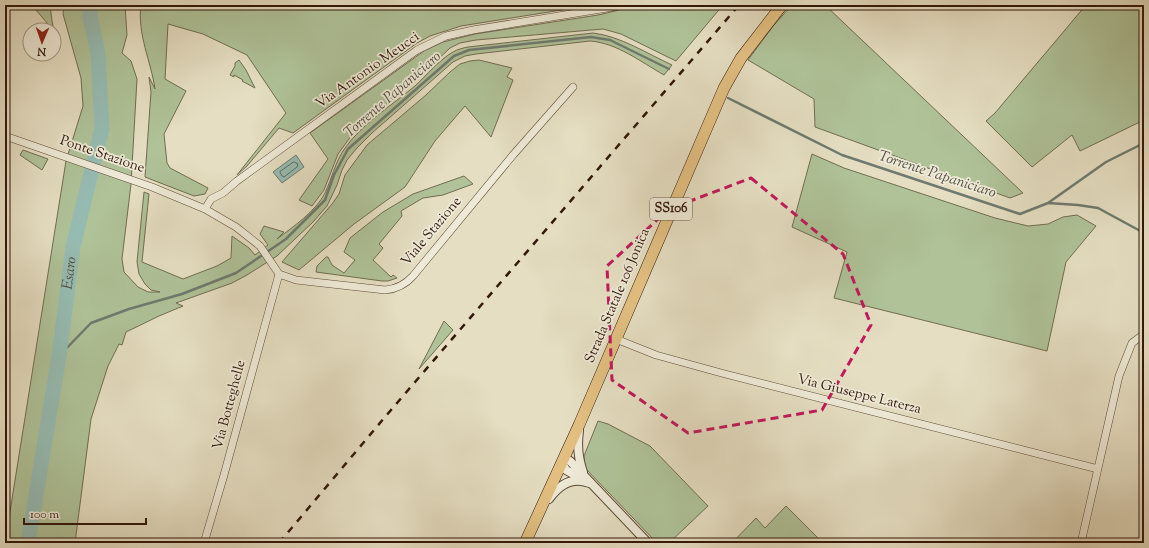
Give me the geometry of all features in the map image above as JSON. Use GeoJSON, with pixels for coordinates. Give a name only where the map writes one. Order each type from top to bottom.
{"type":"FeatureCollection","features":[{"type":"Feature","properties":{"kind":"main road","name":"Strada Statale 106 Jonica"},"geometry":{"type":"LineString","coordinates":[[525,543],[579,425],[724,88],[740,58],[782,5]]}},
{"type":"Feature","properties":{"kind":"street","name":"Via Antonio Meucci"},"geometry":{"type":"LineString","coordinates":[[205,208],[211,199],[223,193],[417,50],[430,43],[446,36],[473,30],[620,5]]}},
{"type":"Feature","properties":{"kind":"street","name":"Viale Stazione"},"geometry":{"type":"LineString","coordinates":[[279,274],[296,280],[386,290],[396,289],[404,284],[413,276],[508,161],[573,87]]}},
{"type":"Feature","properties":{"kind":"street","name":"Ponte Stazione"},"geometry":{"type":"LineString","coordinates":[[5,136],[152,187],[205,208]]}},
{"type":"Feature","properties":{"kind":"street"},"geometry":{"type":"LineString","coordinates":[[205,208],[236,227],[260,246],[279,274]]}},
{"type":"Feature","properties":{"kind":"street","name":"Via Botteghelle"},"geometry":{"type":"LineString","coordinates":[[204,543],[279,274]]}},
{"type":"Feature","properties":{"kind":"street"},"geometry":{"type":"LineString","coordinates":[[1081,543],[1119,376],[1132,342],[1144,334]]}},
{"type":"Feature","properties":{"kind":"street","name":"Via Giuseppe Laterza"},"geometry":{"type":"LineString","coordinates":[[616,339],[656,355],[724,374],[1098,469]]}},
{"type":"Feature","properties":{"kind":"street"},"geometry":{"type":"LineString","coordinates":[[579,425],[579,461],[584,474],[591,484],[648,543]]}},
{"type":"Feature","properties":{"kind":"street"},"geometry":{"type":"LineString","coordinates":[[563,461],[566,470],[591,484]]}},
{"type":"Feature","properties":{"kind":"street"},"geometry":{"type":"LineString","coordinates":[[542,507],[556,490],[567,482],[576,480],[591,484]]}},
{"type":"Feature","properties":{"kind":"highlighted area"},"geometry":{"type":"Polygon","coordinates":[[[751,178],[843,254],[871,325],[822,410],[688,433],[612,380],[607,266],[669,209],[751,178]]]}},
{"type":"Feature","properties":{"kind":"green space"},"geometry":{"type":"Polygon","coordinates":[[[42,5],[50,5],[52,22],[46,22],[36,10],[42,5]]]}},
{"type":"Feature","properties":{"kind":"green space"},"geometry":{"type":"Polygon","coordinates":[[[64,5],[125,5],[127,35],[122,53],[131,61],[137,79],[131,184],[122,259],[124,272],[138,287],[148,292],[160,292],[151,290],[145,284],[139,274],[137,262],[144,192],[149,194],[142,262],[183,279],[217,266],[231,258],[232,236],[249,248],[255,255],[268,245],[260,234],[264,226],[284,232],[277,239],[304,218],[321,200],[339,159],[352,139],[378,115],[415,86],[443,59],[457,50],[468,47],[593,33],[613,38],[634,46],[672,65],[664,75],[619,49],[610,45],[590,41],[476,54],[465,56],[453,62],[357,148],[347,160],[327,206],[313,222],[277,256],[232,283],[176,303],[183,306],[126,332],[122,345],[119,344],[108,366],[91,419],[75,543],[5,543],[66,161],[83,106],[81,78],[63,14],[64,5]]]}},
{"type":"Feature","properties":{"kind":"green space"},"geometry":{"type":"Polygon","coordinates":[[[141,5],[593,5],[461,26],[430,36],[417,43],[293,133],[279,128],[247,166],[237,175],[286,113],[247,55],[203,34],[168,24],[165,79],[186,91],[164,134],[167,163],[170,168],[208,188],[205,194],[194,196],[145,177],[151,92],[149,77],[155,89],[141,26],[141,5]]]}},
{"type":"Feature","properties":{"kind":"green space"},"geometry":{"type":"Polygon","coordinates":[[[633,5],[723,5],[676,61],[621,34],[603,29],[476,40],[460,43],[450,48],[416,80],[357,128],[338,154],[324,190],[312,206],[299,200],[328,159],[310,133],[424,51],[443,42],[475,34],[598,15],[633,5]]]}},
{"type":"Feature","properties":{"kind":"green space"},"geometry":{"type":"Polygon","coordinates":[[[792,5],[825,5],[1023,193],[1010,198],[815,127],[814,99],[748,60],[773,26],[792,5]]]}},
{"type":"Feature","properties":{"kind":"green space"},"geometry":{"type":"Polygon","coordinates":[[[1086,5],[1144,5],[1144,120],[1080,151],[1072,135],[1032,167],[986,121],[995,113],[1086,5]]]}},
{"type":"Feature","properties":{"kind":"green space"},"geometry":{"type":"Polygon","coordinates":[[[239,60],[255,88],[234,75],[234,77],[230,75],[235,63],[239,60]]]}},
{"type":"Feature","properties":{"kind":"green space"},"geometry":{"type":"Polygon","coordinates":[[[479,60],[512,68],[507,77],[513,80],[491,137],[465,106],[435,141],[405,187],[354,224],[299,270],[282,262],[332,204],[339,194],[345,175],[367,145],[460,64],[479,60]]]}},
{"type":"Feature","properties":{"kind":"green space"},"geometry":{"type":"Polygon","coordinates":[[[23,150],[48,159],[42,170],[20,155],[23,150]]]}},
{"type":"Feature","properties":{"kind":"green space"},"geometry":{"type":"Polygon","coordinates":[[[812,154],[844,168],[995,218],[1028,226],[1048,224],[1063,217],[1077,215],[1096,226],[1066,262],[1047,351],[834,298],[847,252],[792,227],[812,154]]]}},
{"type":"Feature","properties":{"kind":"green space"},"geometry":{"type":"Polygon","coordinates":[[[464,176],[473,184],[443,195],[423,198],[401,211],[402,216],[379,244],[383,248],[373,260],[391,277],[393,275],[397,278],[382,281],[316,272],[317,266],[326,257],[328,257],[332,265],[344,273],[355,260],[344,252],[350,238],[383,212],[413,194],[464,176]]]}},
{"type":"Feature","properties":{"kind":"green space"},"geometry":{"type":"Polygon","coordinates":[[[444,321],[453,330],[419,369],[444,321]]]}},
{"type":"Feature","properties":{"kind":"green space"},"geometry":{"type":"Polygon","coordinates":[[[598,421],[608,424],[650,446],[708,506],[669,543],[657,543],[585,468],[584,456],[598,421]]]}},
{"type":"Feature","properties":{"kind":"green space"},"geometry":{"type":"Polygon","coordinates":[[[786,506],[823,543],[732,543],[756,518],[765,528],[786,506]]]}},
{"type":"Feature","properties":{"kind":"water"},"geometry":{"type":"Polygon","coordinates":[[[296,155],[304,167],[282,183],[273,172],[296,155]]]}},
{"type":"Feature","properties":{"kind":"waterway","name":"Esaro"},"geometry":{"type":"LineString","coordinates":[[28,543],[59,356],[73,247],[102,128],[98,53],[90,17],[90,5]]}},
{"type":"Feature","properties":{"kind":"waterway","name":"Torrente Papaniciaro"},"geometry":{"type":"LineString","coordinates":[[59,356],[91,323],[129,309],[182,294],[236,273],[286,239],[325,200],[334,175],[348,149],[454,56],[469,50],[591,37],[610,40],[669,69]]}},
{"type":"Feature","properties":{"kind":"waterway","name":"Torrente Papaniciaro"},"geometry":{"type":"LineString","coordinates":[[728,98],[842,155],[1020,214],[1048,203],[1098,208],[1144,233]]}},
{"type":"Feature","properties":{"kind":"waterway"},"geometry":{"type":"LineString","coordinates":[[1048,203],[1106,162],[1144,143]]}},
{"type":"Feature","properties":{"kind":"railway"},"geometry":{"type":"LineString","coordinates":[[279,543],[385,417],[739,5]]}}]}
